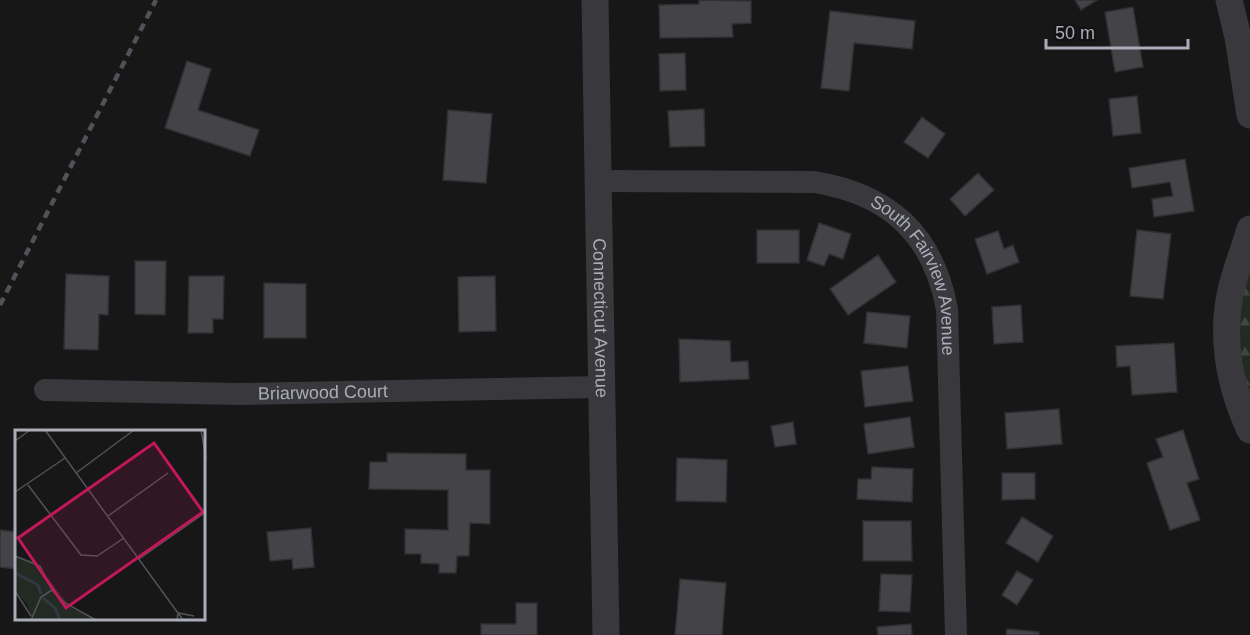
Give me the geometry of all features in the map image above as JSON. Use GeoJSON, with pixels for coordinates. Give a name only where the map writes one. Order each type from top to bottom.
{"type":"FeatureCollection","features":[{"type":"Feature","properties":{"kind":"street","name":"Connecticut Avenue"},"geometry":{"type":"LineString","coordinates":[[595,0],[606,635]]}},
{"type":"Feature","properties":{"kind":"street"},"geometry":{"type":"LineString","coordinates":[[1229,0],[1238,37],[1250,115]]}},
{"type":"Feature","properties":{"kind":"street","name":"South Fairview Avenue"},"geometry":{"type":"LineString","coordinates":[[598,181],[814,182],[839,186],[885,206],[904,221],[921,240],[934,261],[943,285],[947,309],[956,635]]}},
{"type":"Feature","properties":{"kind":"street"},"geometry":{"type":"LineString","coordinates":[[1250,229],[1230,293],[1226,324],[1230,371],[1250,430]]}},
{"type":"Feature","properties":{"kind":"street","name":"Briarwood Court"},"geometry":{"type":"LineString","coordinates":[[45,390],[239,394],[601,387]]}},
{"type":"Feature","properties":{"kind":"green space"},"geometry":{"type":"Polygon","coordinates":[[[1250,229],[1250,430],[1230,371],[1250,229]]]}},
{"type":"Feature","properties":{"kind":"building"},"geometry":{"type":"Polygon","coordinates":[[[699,0],[751,1],[751,23],[732,24],[733,37],[660,38],[659,5],[699,4],[699,0]]]}},
{"type":"Feature","properties":{"kind":"building"},"geometry":{"type":"Polygon","coordinates":[[[1075,0],[1097,0],[1081,10],[1075,0]]]}},
{"type":"Feature","properties":{"kind":"building"},"geometry":{"type":"Polygon","coordinates":[[[1133,7],[1143,67],[1115,72],[1105,12],[1133,7]]]}},
{"type":"Feature","properties":{"kind":"building"},"geometry":{"type":"Polygon","coordinates":[[[830,11],[915,21],[912,49],[854,43],[849,91],[821,88],[830,11]]]}},
{"type":"Feature","properties":{"kind":"building"},"geometry":{"type":"Polygon","coordinates":[[[685,53],[686,90],[660,91],[659,54],[685,53]]]}},
{"type":"Feature","properties":{"kind":"building"},"geometry":{"type":"Polygon","coordinates":[[[187,61],[211,69],[198,110],[259,130],[250,156],[165,128],[187,61]]]}},
{"type":"Feature","properties":{"kind":"building"},"geometry":{"type":"Polygon","coordinates":[[[1137,96],[1141,133],[1113,136],[1109,99],[1137,96]]]}},
{"type":"Feature","properties":{"kind":"building"},"geometry":{"type":"Polygon","coordinates":[[[704,109],[705,146],[670,147],[668,111],[704,109]]]}},
{"type":"Feature","properties":{"kind":"building"},"geometry":{"type":"Polygon","coordinates":[[[448,110],[492,114],[486,183],[443,180],[448,110]]]}},
{"type":"Feature","properties":{"kind":"building"},"geometry":{"type":"Polygon","coordinates":[[[922,117],[945,134],[928,158],[904,142],[922,117]]]}},
{"type":"Feature","properties":{"kind":"building"},"geometry":{"type":"Polygon","coordinates":[[[1185,159],[1194,211],[1154,217],[1152,199],[1173,196],[1170,182],[1132,188],[1129,168],[1185,159]]]}},
{"type":"Feature","properties":{"kind":"building"},"geometry":{"type":"Polygon","coordinates":[[[978,173],[994,190],[965,216],[950,199],[978,173]]]}},
{"type":"Feature","properties":{"kind":"building"},"geometry":{"type":"Polygon","coordinates":[[[819,223],[851,234],[843,259],[829,254],[824,266],[807,260],[819,223]]]}},
{"type":"Feature","properties":{"kind":"building"},"geometry":{"type":"Polygon","coordinates":[[[757,230],[799,230],[799,263],[757,263],[757,230]]]}},
{"type":"Feature","properties":{"kind":"building"},"geometry":{"type":"Polygon","coordinates":[[[1137,230],[1171,234],[1163,299],[1130,296],[1137,230]]]}},
{"type":"Feature","properties":{"kind":"building"},"geometry":{"type":"Polygon","coordinates":[[[998,231],[1004,249],[1013,245],[1019,262],[987,274],[975,239],[998,231]]]}},
{"type":"Feature","properties":{"kind":"building"},"geometry":{"type":"Polygon","coordinates":[[[878,255],[896,282],[848,315],[830,289],[878,255]]]}},
{"type":"Feature","properties":{"kind":"building"},"geometry":{"type":"Polygon","coordinates":[[[135,261],[166,261],[165,315],[135,314],[135,261]]]}},
{"type":"Feature","properties":{"kind":"building"},"geometry":{"type":"Polygon","coordinates":[[[66,274],[109,276],[108,315],[99,314],[98,350],[64,349],[66,274]]]}},
{"type":"Feature","properties":{"kind":"building"},"geometry":{"type":"Polygon","coordinates":[[[189,276],[224,276],[223,319],[213,319],[213,333],[188,333],[189,276]]]}},
{"type":"Feature","properties":{"kind":"building"},"geometry":{"type":"Polygon","coordinates":[[[495,276],[496,331],[459,332],[458,277],[495,276]]]}},
{"type":"Feature","properties":{"kind":"building"},"geometry":{"type":"Polygon","coordinates":[[[264,283],[306,284],[306,338],[264,338],[264,283]]]}},
{"type":"Feature","properties":{"kind":"building"},"geometry":{"type":"Polygon","coordinates":[[[1021,305],[1023,342],[994,344],[992,307],[1021,305]]]}},
{"type":"Feature","properties":{"kind":"building"},"geometry":{"type":"Polygon","coordinates":[[[867,312],[910,316],[907,348],[864,343],[867,312]]]}},
{"type":"Feature","properties":{"kind":"building"},"geometry":{"type":"Polygon","coordinates":[[[679,339],[730,341],[731,362],[748,361],[749,379],[680,382],[679,339]]]}},
{"type":"Feature","properties":{"kind":"building"},"geometry":{"type":"Polygon","coordinates":[[[1174,343],[1177,392],[1132,395],[1130,366],[1117,367],[1116,346],[1174,343]]]}},
{"type":"Feature","properties":{"kind":"building"},"geometry":{"type":"Polygon","coordinates":[[[908,366],[913,401],[865,407],[861,371],[908,366]]]}},
{"type":"Feature","properties":{"kind":"building"},"geometry":{"type":"Polygon","coordinates":[[[1059,409],[1062,444],[1007,449],[1005,413],[1059,409]]]}},
{"type":"Feature","properties":{"kind":"building"},"geometry":{"type":"Polygon","coordinates":[[[910,417],[914,447],[868,454],[864,424],[910,417]]]}},
{"type":"Feature","properties":{"kind":"building"},"geometry":{"type":"Polygon","coordinates":[[[793,422],[796,444],[775,447],[771,426],[793,422]]]}},
{"type":"Feature","properties":{"kind":"building"},"geometry":{"type":"Polygon","coordinates":[[[1183,430],[1199,479],[1187,483],[1200,520],[1170,530],[1147,463],[1163,457],[1156,439],[1183,430]]]}},
{"type":"Feature","properties":{"kind":"building"},"geometry":{"type":"Polygon","coordinates":[[[387,453],[466,454],[466,470],[490,470],[490,524],[470,523],[469,556],[457,556],[456,573],[439,573],[439,564],[421,563],[421,554],[405,554],[405,529],[448,530],[448,490],[369,489],[370,462],[387,462],[387,453]]]}},
{"type":"Feature","properties":{"kind":"building"},"geometry":{"type":"Polygon","coordinates":[[[677,458],[727,460],[726,502],[676,501],[677,458]]]}},
{"type":"Feature","properties":{"kind":"building"},"geometry":{"type":"Polygon","coordinates":[[[872,467],[913,469],[912,502],[857,499],[858,479],[871,479],[872,467]]]}},
{"type":"Feature","properties":{"kind":"building"},"geometry":{"type":"Polygon","coordinates":[[[1002,473],[1035,473],[1035,499],[1002,500],[1002,473]]]}},
{"type":"Feature","properties":{"kind":"building"},"geometry":{"type":"Polygon","coordinates":[[[1022,517],[1053,536],[1038,562],[1006,543],[1022,517]]]}},
{"type":"Feature","properties":{"kind":"building"},"geometry":{"type":"Polygon","coordinates":[[[863,521],[911,521],[912,561],[863,561],[863,521]]]}},
{"type":"Feature","properties":{"kind":"building"},"geometry":{"type":"Polygon","coordinates":[[[311,528],[314,567],[293,569],[292,559],[270,561],[267,532],[311,528]]]}},
{"type":"Feature","properties":{"kind":"building"},"geometry":{"type":"Polygon","coordinates":[[[0,530],[15,532],[15,569],[0,567],[0,530]]]}},
{"type":"Feature","properties":{"kind":"building"},"geometry":{"type":"Polygon","coordinates":[[[1017,571],[1033,580],[1017,605],[1002,595],[1017,571]]]}},
{"type":"Feature","properties":{"kind":"building"},"geometry":{"type":"Polygon","coordinates":[[[881,574],[912,575],[910,612],[879,611],[881,574]]]}},
{"type":"Feature","properties":{"kind":"building"},"geometry":{"type":"Polygon","coordinates":[[[680,579],[726,583],[722,635],[675,635],[680,579]]]}},
{"type":"Feature","properties":{"kind":"building"},"geometry":{"type":"Polygon","coordinates":[[[516,603],[537,603],[537,635],[481,635],[481,624],[516,624],[516,603]]]}},
{"type":"Feature","properties":{"kind":"building"},"geometry":{"type":"Polygon","coordinates":[[[911,624],[912,635],[878,635],[877,627],[911,624]]]}},
{"type":"Feature","properties":{"kind":"building"},"geometry":{"type":"Polygon","coordinates":[[[1007,629],[1039,632],[1039,635],[1006,635],[1007,629]]]}},
{"type":"Feature","properties":{"kind":"railway"},"geometry":{"type":"LineString","coordinates":[[0,305],[156,0]]}}]}
